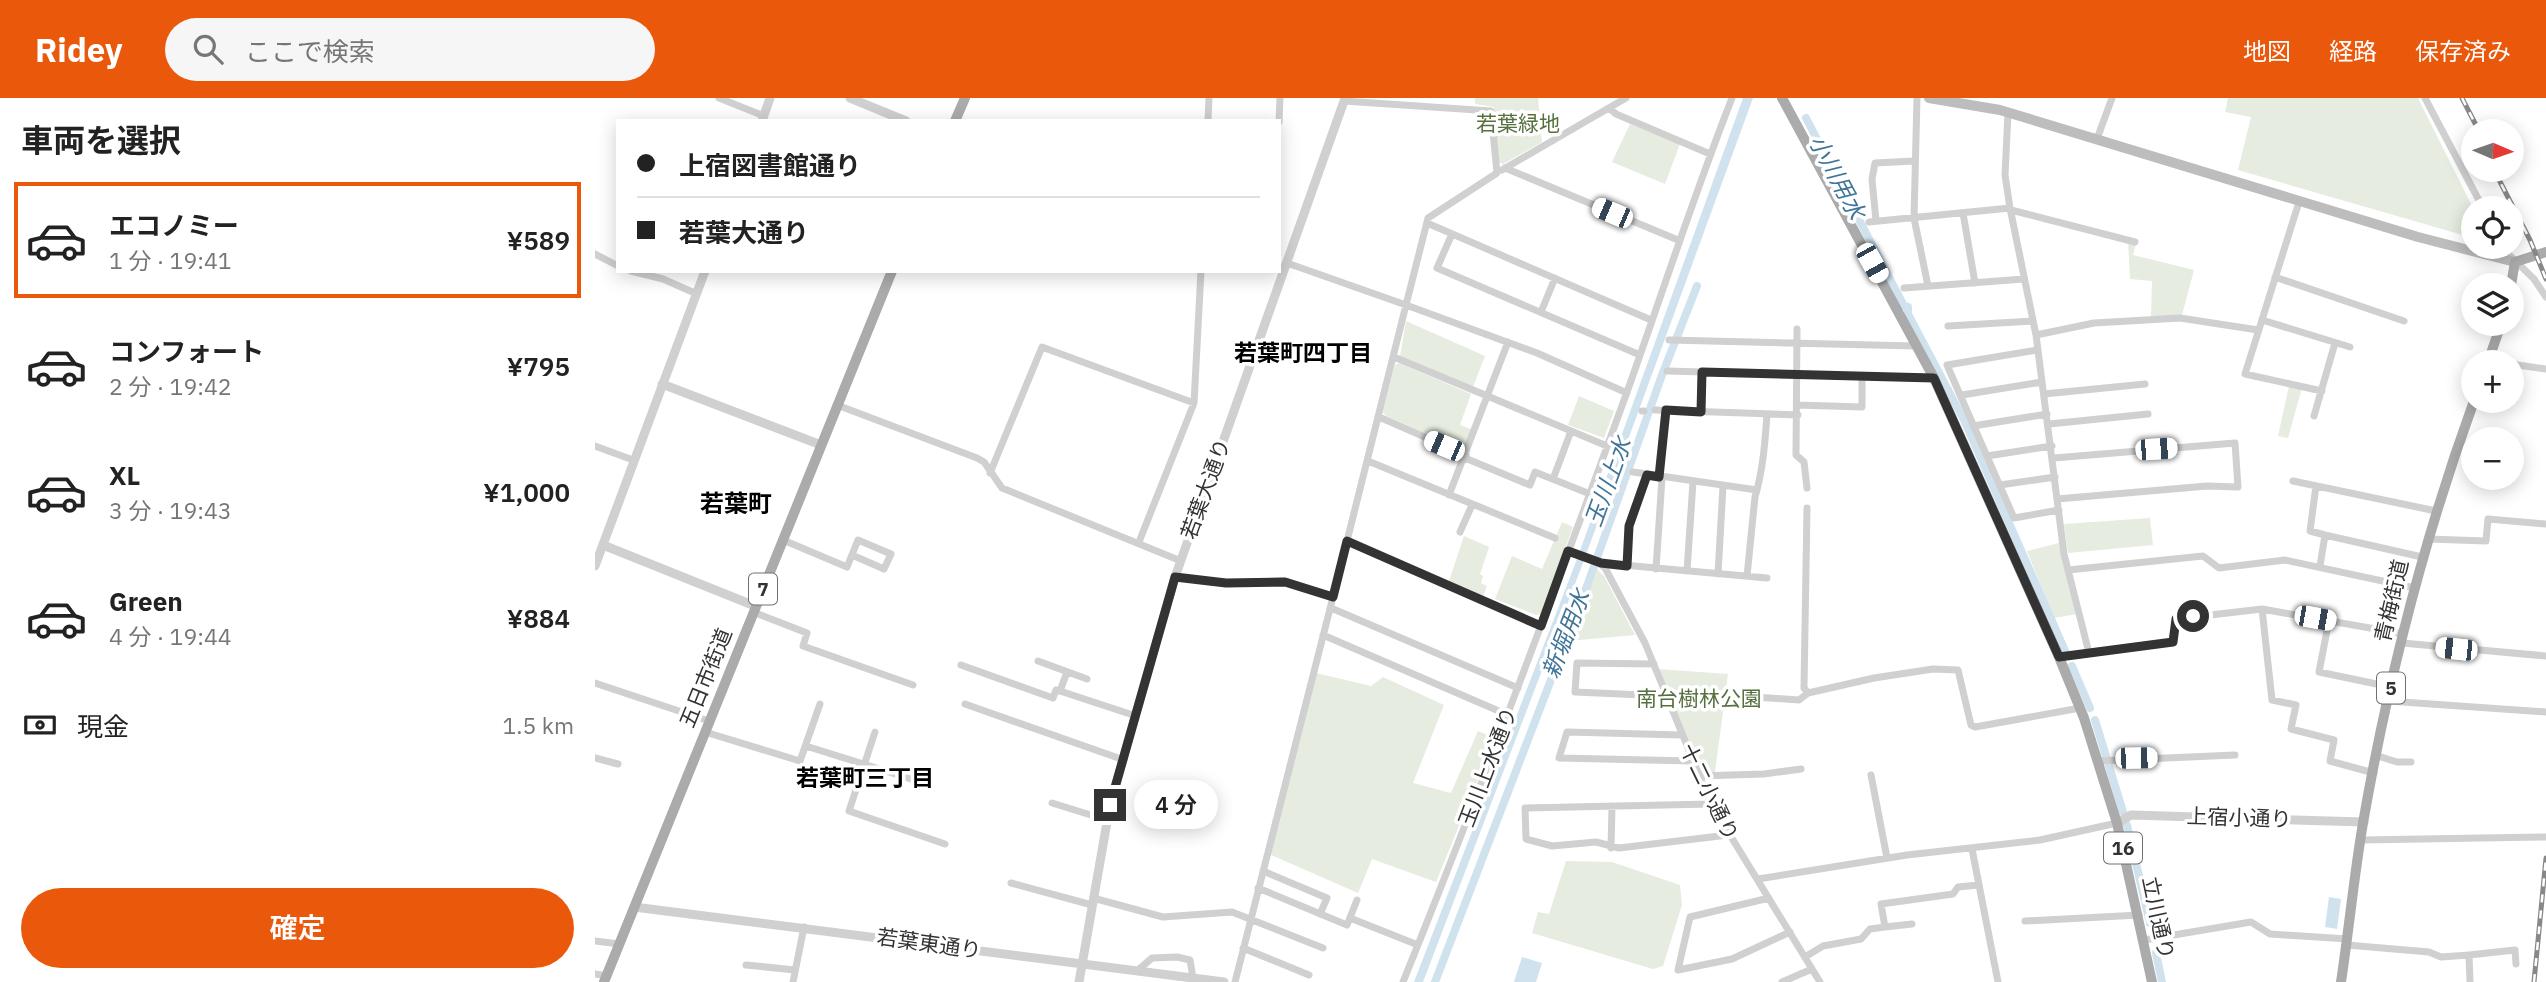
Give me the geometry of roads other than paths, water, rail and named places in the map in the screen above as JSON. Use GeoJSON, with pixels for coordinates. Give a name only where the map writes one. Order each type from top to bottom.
{"type":"FeatureCollection","features":[{"type":"Feature","properties":{"kind":"main road"},"geometry":{"type":"LineString","coordinates":[[956,119],[965,98]]}},
{"type":"Feature","properties":{"kind":"main road","name":"立川通り"},"geometry":{"type":"LineString","coordinates":[[1782,98],[1934,378],[2105,760],[2152,982]]}},
{"type":"Feature","properties":{"kind":"main road"},"geometry":{"type":"LineString","coordinates":[[1930,98],[2004,111],[2299,202],[2515,262],[2546,252]]}},
{"type":"Feature","properties":{"kind":"main road"},"geometry":{"type":"LineString","coordinates":[[2513,273],[2515,262]]}},
{"type":"Feature","properties":{"kind":"main road","name":"五日市街道"},"geometry":{"type":"LineString","coordinates":[[602,977],[619,944],[891,273]]}},
{"type":"Feature","properties":{"kind":"main road","name":"青梅街道"},"geometry":{"type":"LineString","coordinates":[[2341,982],[2364,822],[2388,701],[2422,557],[2470,413]]}},
{"type":"Feature","properties":{"kind":"street"},"geometry":{"type":"LineString","coordinates":[[719,98],[763,118],[771,98]]}},
{"type":"Feature","properties":{"kind":"street"},"geometry":{"type":"LineString","coordinates":[[850,98],[901,119]]}},
{"type":"Feature","properties":{"kind":"street"},"geometry":{"type":"LineString","coordinates":[[1208,119],[1209,98]]}},
{"type":"Feature","properties":{"kind":"street"},"geometry":{"type":"LineString","coordinates":[[1279,119],[1280,98]]}},
{"type":"Feature","properties":{"kind":"street"},"geometry":{"type":"LineString","coordinates":[[1235,982],[1427,223],[1431,215],[1497,173],[1626,98]]}},
{"type":"Feature","properties":{"kind":"street","name":"玉川上水通り"},"geometry":{"type":"LineString","coordinates":[[1403,982],[1508,715],[1640,355],[1678,240],[1733,98]]}},
{"type":"Feature","properties":{"kind":"street"},"geometry":{"type":"LineString","coordinates":[[1917,98],[1915,218],[1928,286]]}},
{"type":"Feature","properties":{"kind":"street"},"geometry":{"type":"LineString","coordinates":[[1998,98],[2004,111],[2005,175],[2036,335],[2054,458],[2057,499],[2069,570],[2089,653]]}},
{"type":"Feature","properties":{"kind":"street"},"geometry":{"type":"LineString","coordinates":[[2097,139],[2112,98]]}},
{"type":"Feature","properties":{"kind":"street"},"geometry":{"type":"LineString","coordinates":[[2425,98],[2477,196]]}},
{"type":"Feature","properties":{"kind":"street"},"geometry":{"type":"LineString","coordinates":[[1344,99],[1491,111],[1497,173]]}},
{"type":"Feature","properties":{"kind":"street","name":"若葉大通り"},"geometry":{"type":"LineString","coordinates":[[1283,262],[1344,99]]}},
{"type":"Feature","properties":{"kind":"street"},"geometry":{"type":"LineString","coordinates":[[1609,108],[1616,114],[1710,154]]}},
{"type":"Feature","properties":{"kind":"street"},"geometry":{"type":"LineString","coordinates":[[1914,162],[1875,163],[1872,178],[1873,221],[2011,209],[2135,242]]}},
{"type":"Feature","properties":{"kind":"street"},"geometry":{"type":"LineString","coordinates":[[1505,168],[1678,240]]}},
{"type":"Feature","properties":{"kind":"street"},"geometry":{"type":"LineString","coordinates":[[2299,202],[2245,374],[2322,391]]}},
{"type":"Feature","properties":{"kind":"street"},"geometry":{"type":"LineString","coordinates":[[1963,213],[1975,283]]}},
{"type":"Feature","properties":{"kind":"street"},"geometry":{"type":"LineString","coordinates":[[1427,223],[1651,320]]}},
{"type":"Feature","properties":{"kind":"street"},"geometry":{"type":"LineString","coordinates":[[1452,234],[1437,268],[1640,355]]}},
{"type":"Feature","properties":{"kind":"street"},"geometry":{"type":"LineString","coordinates":[[595,254],[616,265]]}},
{"type":"Feature","properties":{"kind":"street"},"geometry":{"type":"LineString","coordinates":[[2512,259],[2534,279],[2546,297]]}},
{"type":"Feature","properties":{"kind":"street"},"geometry":{"type":"LineString","coordinates":[[1283,262],[1508,342],[1626,393]]}},
{"type":"Feature","properties":{"kind":"street"},"geometry":{"type":"LineString","coordinates":[[639,273],[663,279],[697,294]]}},
{"type":"Feature","properties":{"kind":"street"},"geometry":{"type":"LineString","coordinates":[[595,566],[704,273]]}},
{"type":"Feature","properties":{"kind":"street"},"geometry":{"type":"LineString","coordinates":[[1139,542],[1194,402],[1201,273]]}},
{"type":"Feature","properties":{"kind":"street","name":"若葉大通り"},"geometry":{"type":"LineString","coordinates":[[1079,982],[1107,820],[1123,760],[1175,577],[1279,273]]}},
{"type":"Feature","properties":{"kind":"street"},"geometry":{"type":"LineString","coordinates":[[2275,277],[2404,321]]}},
{"type":"Feature","properties":{"kind":"street"},"geometry":{"type":"LineString","coordinates":[[1541,312],[1555,278]]}},
{"type":"Feature","properties":{"kind":"street"},"geometry":{"type":"LineString","coordinates":[[1904,288],[2024,279]]}},
{"type":"Feature","properties":{"kind":"street"},"geometry":{"type":"LineString","coordinates":[[2036,335],[2094,323],[2180,318],[2258,330]]}},
{"type":"Feature","properties":{"kind":"street"},"geometry":{"type":"LineString","coordinates":[[1948,326],[2033,320]]}},
{"type":"Feature","properties":{"kind":"street"},"geometry":{"type":"LineString","coordinates":[[2262,320],[2350,347]]}},
{"type":"Feature","properties":{"kind":"street"},"geometry":{"type":"LineString","coordinates":[[1797,329],[1796,455],[1804,462],[1807,488]]}},
{"type":"Feature","properties":{"kind":"street"},"geometry":{"type":"LineString","coordinates":[[1674,340],[1916,346]]}},
{"type":"Feature","properties":{"kind":"street"},"geometry":{"type":"LineString","coordinates":[[1449,495],[1466,457],[1508,342]]}},
{"type":"Feature","properties":{"kind":"street"},"geometry":{"type":"LineString","coordinates":[[2314,416],[2335,343]]}},
{"type":"Feature","properties":{"kind":"street"},"geometry":{"type":"LineString","coordinates":[[991,473],[1042,347],[1194,402]]}},
{"type":"Feature","properties":{"kind":"street"},"geometry":{"type":"LineString","coordinates":[[2037,350],[1947,365],[2014,518],[2059,510]]}},
{"type":"Feature","properties":{"kind":"street"},"geometry":{"type":"LineString","coordinates":[[1394,357],[1607,446]]}},
{"type":"Feature","properties":{"kind":"street"},"geometry":{"type":"LineString","coordinates":[[2524,366],[2546,369]]}},
{"type":"Feature","properties":{"kind":"street"},"geometry":{"type":"LineString","coordinates":[[1667,371],[1934,378]]}},
{"type":"Feature","properties":{"kind":"street"},"geometry":{"type":"LineString","coordinates":[[1701,412],[1702,372]]}},
{"type":"Feature","properties":{"kind":"street"},"geometry":{"type":"LineString","coordinates":[[1797,405],[1862,407],[1863,377]]}},
{"type":"Feature","properties":{"kind":"street"},"geometry":{"type":"LineString","coordinates":[[1962,395],[2042,382]]}},
{"type":"Feature","properties":{"kind":"street"},"geometry":{"type":"LineString","coordinates":[[662,384],[821,445]]}},
{"type":"Feature","properties":{"kind":"street"},"geometry":{"type":"LineString","coordinates":[[2044,394],[2145,384]]}},
{"type":"Feature","properties":{"kind":"street"},"geometry":{"type":"LineString","coordinates":[[837,405],[977,458],[1002,488],[1181,561]]}},
{"type":"Feature","properties":{"kind":"street"},"geometry":{"type":"LineString","coordinates":[[1655,410],[1798,415]]}},
{"type":"Feature","properties":{"kind":"street"},"geometry":{"type":"LineString","coordinates":[[1656,569],[1666,410]]}},
{"type":"Feature","properties":{"kind":"street"},"geometry":{"type":"LineString","coordinates":[[1747,576],[1757,490],[1765,452],[1767,414]]}},
{"type":"Feature","properties":{"kind":"street"},"geometry":{"type":"LineString","coordinates":[[1973,426],[2047,414]]}},
{"type":"Feature","properties":{"kind":"street"},"geometry":{"type":"LineString","coordinates":[[2049,424],[2148,415]]}},
{"type":"Feature","properties":{"kind":"street"},"geometry":{"type":"LineString","coordinates":[[1379,417],[1529,485],[1535,472],[1590,494]]}},
{"type":"Feature","properties":{"kind":"street"},"geometry":{"type":"LineString","coordinates":[[1553,479],[1571,431]]}},
{"type":"Feature","properties":{"kind":"street"},"geometry":{"type":"LineString","coordinates":[[2054,458],[2235,443],[2237,465],[2238,487],[2207,486],[2057,499]]}},
{"type":"Feature","properties":{"kind":"street"},"geometry":{"type":"LineString","coordinates":[[595,446],[633,460]]}},
{"type":"Feature","properties":{"kind":"street"},"geometry":{"type":"LineString","coordinates":[[1987,456],[2052,446]]}},
{"type":"Feature","properties":{"kind":"street"},"geometry":{"type":"LineString","coordinates":[[1368,461],[1555,538]]}},
{"type":"Feature","properties":{"kind":"street"},"geometry":{"type":"LineString","coordinates":[[1633,472],[1757,490]]}},
{"type":"Feature","properties":{"kind":"street"},"geometry":{"type":"LineString","coordinates":[[1627,566],[1629,526],[1647,475]]}},
{"type":"Feature","properties":{"kind":"street"},"geometry":{"type":"LineString","coordinates":[[2000,485],[2055,477]]}},
{"type":"Feature","properties":{"kind":"street"},"geometry":{"type":"LineString","coordinates":[[2293,481],[2436,511]]}},
{"type":"Feature","properties":{"kind":"street"},"geometry":{"type":"LineString","coordinates":[[1687,571],[1693,482]]}},
{"type":"Feature","properties":{"kind":"street"},"geometry":{"type":"LineString","coordinates":[[1718,574],[1723,486]]}},
{"type":"Feature","properties":{"kind":"street"},"geometry":{"type":"LineString","coordinates":[[2316,486],[2310,531],[2422,557]]}},
{"type":"Feature","properties":{"kind":"street"},"geometry":{"type":"LineString","coordinates":[[1460,532],[1472,505]]}},
{"type":"Feature","properties":{"kind":"street"},"geometry":{"type":"LineString","coordinates":[[1807,508],[1804,688],[1808,693]]}},
{"type":"Feature","properties":{"kind":"street"},"geometry":{"type":"LineString","coordinates":[[2428,539],[2486,541],[2488,519],[2546,524]]}},
{"type":"Feature","properties":{"kind":"street"},"geometry":{"type":"LineString","coordinates":[[2320,566],[2325,535]]}},
{"type":"Feature","properties":{"kind":"street"},"geometry":{"type":"LineString","coordinates":[[783,540],[847,567],[858,540],[891,554],[884,569],[852,555]]}},
{"type":"Feature","properties":{"kind":"street"},"geometry":{"type":"LineString","coordinates":[[1347,541],[1541,626]]}},
{"type":"Feature","properties":{"kind":"street"},"geometry":{"type":"LineString","coordinates":[[603,545],[807,632],[803,646],[913,685]]}},
{"type":"Feature","properties":{"kind":"street"},"geometry":{"type":"LineString","coordinates":[[1568,551],[1597,561],[1627,566],[1767,578]]}},
{"type":"Feature","properties":{"kind":"street"},"geometry":{"type":"LineString","coordinates":[[2069,570],[2203,556],[2219,568],[2285,560],[2415,587]]}},
{"type":"Feature","properties":{"kind":"street","name":"十二小通り"},"geometry":{"type":"LineString","coordinates":[[1597,561],[1633,619],[1711,804],[1820,982]]}},
{"type":"Feature","properties":{"kind":"street"},"geometry":{"type":"LineString","coordinates":[[1175,577],[1226,583],[1285,582],[1333,597]]}},
{"type":"Feature","properties":{"kind":"street"},"geometry":{"type":"LineString","coordinates":[[1331,608],[1518,688]]}},
{"type":"Feature","properties":{"kind":"street"},"geometry":{"type":"LineString","coordinates":[[2059,657],[2173,642],[2176,619],[2262,608],[2329,620],[2403,638],[2546,656]]}},
{"type":"Feature","properties":{"kind":"street"},"geometry":{"type":"LineString","coordinates":[[2262,608],[2272,700],[2296,705],[2291,729],[2334,740],[2330,761],[2374,773]]}},
{"type":"Feature","properties":{"kind":"street"},"geometry":{"type":"LineString","coordinates":[[2329,620],[2319,671],[2392,687]]}},
{"type":"Feature","properties":{"kind":"street"},"geometry":{"type":"LineString","coordinates":[[1323,635],[1508,715]]}},
{"type":"Feature","properties":{"kind":"street"},"geometry":{"type":"LineString","coordinates":[[1038,661],[1087,679]]}},
{"type":"Feature","properties":{"kind":"street"},"geometry":{"type":"LineString","coordinates":[[1654,664],[1577,663],[1575,692],[1666,696]]}},
{"type":"Feature","properties":{"kind":"street"},"geometry":{"type":"LineString","coordinates":[[961,665],[1053,698],[1056,690],[1136,716]]}},
{"type":"Feature","properties":{"kind":"street"},"geometry":{"type":"LineString","coordinates":[[1725,695],[1799,701],[1808,693],[1874,678],[1933,669],[1958,670],[1971,725],[1975,727],[2080,708]]}},
{"type":"Feature","properties":{"kind":"street"},"geometry":{"type":"LineString","coordinates":[[1060,691],[1067,672]]}},
{"type":"Feature","properties":{"kind":"street"},"geometry":{"type":"LineString","coordinates":[[595,683],[709,721]]}},
{"type":"Feature","properties":{"kind":"street"},"geometry":{"type":"LineString","coordinates":[[2388,701],[2546,712]]}},
{"type":"Feature","properties":{"kind":"street"},"geometry":{"type":"LineString","coordinates":[[705,732],[800,761],[820,704]]}},
{"type":"Feature","properties":{"kind":"street"},"geometry":{"type":"LineString","coordinates":[[965,704],[1123,760]]}},
{"type":"Feature","properties":{"kind":"street"},"geometry":{"type":"LineString","coordinates":[[875,732],[849,811],[945,844]]}},
{"type":"Feature","properties":{"kind":"street"},"geometry":{"type":"LineString","coordinates":[[1681,735],[1567,732],[1559,758],[1692,761]]}},
{"type":"Feature","properties":{"kind":"street"},"geometry":{"type":"LineString","coordinates":[[806,746],[911,779]]}},
{"type":"Feature","properties":{"kind":"street"},"geometry":{"type":"LineString","coordinates":[[2105,760],[2235,755]]}},
{"type":"Feature","properties":{"kind":"street"},"geometry":{"type":"LineString","coordinates":[[2378,757],[2411,762]]}},
{"type":"Feature","properties":{"kind":"street"},"geometry":{"type":"LineString","coordinates":[[595,758],[618,764]]}},
{"type":"Feature","properties":{"kind":"street"},"geometry":{"type":"LineString","coordinates":[[1698,776],[1764,774],[1801,769]]}},
{"type":"Feature","properties":{"kind":"street"},"geometry":{"type":"LineString","coordinates":[[1871,775],[1887,858]]}},
{"type":"Feature","properties":{"kind":"street"},"geometry":{"type":"LineString","coordinates":[[1052,803],[1107,820]]}},
{"type":"Feature","properties":{"kind":"street"},"geometry":{"type":"LineString","coordinates":[[1711,804],[1525,808],[1526,839],[1552,846],[1596,842],[1611,848],[1728,835]]}},
{"type":"Feature","properties":{"kind":"street"},"geometry":{"type":"LineString","coordinates":[[1611,848],[1612,806]]}},
{"type":"Feature","properties":{"kind":"street","name":"上宿小通り"},"geometry":{"type":"LineString","coordinates":[[2117,823],[2131,816],[2364,822]]}},
{"type":"Feature","properties":{"kind":"street"},"geometry":{"type":"LineString","coordinates":[[1758,879],[1887,858],[2040,841],[2117,823]]}},
{"type":"Feature","properties":{"kind":"street"},"geometry":{"type":"LineString","coordinates":[[2361,840],[2546,836]]}},
{"type":"Feature","properties":{"kind":"street"},"geometry":{"type":"LineString","coordinates":[[1972,849],[1999,982]]}},
{"type":"Feature","properties":{"kind":"street"},"geometry":{"type":"LineString","coordinates":[[1263,872],[1327,898],[1321,914]]}},
{"type":"Feature","properties":{"kind":"street"},"geometry":{"type":"LineString","coordinates":[[1011,883],[1163,917],[1232,912],[1251,917],[1323,948]]}},
{"type":"Feature","properties":{"kind":"street"},"geometry":{"type":"LineString","coordinates":[[1885,927],[1881,904],[1954,894],[1958,887],[1978,885]]}},
{"type":"Feature","properties":{"kind":"street"},"geometry":{"type":"LineString","coordinates":[[1258,888],[1347,925],[1357,900]]}},
{"type":"Feature","properties":{"kind":"street"},"geometry":{"type":"LineString","coordinates":[[1769,898],[1690,917],[1678,970],[1733,959],[1790,932]]}},
{"type":"Feature","properties":{"kind":"street","name":"若葉東通り"},"geometry":{"type":"LineString","coordinates":[[634,907],[1224,982]]}},
{"type":"Feature","properties":{"kind":"street"},"geometry":{"type":"LineString","coordinates":[[2025,921],[2139,915]]}},
{"type":"Feature","properties":{"kind":"street"},"geometry":{"type":"LineString","coordinates":[[1350,918],[1418,945]]}},
{"type":"Feature","properties":{"kind":"street"},"geometry":{"type":"LineString","coordinates":[[2144,940],[2251,922],[2270,934],[2429,952],[2441,957],[2515,950],[2516,964]]}},
{"type":"Feature","properties":{"kind":"street"},"geometry":{"type":"LineString","coordinates":[[1805,957],[1823,946],[1861,939],[1870,929],[1912,924]]}},
{"type":"Feature","properties":{"kind":"street"},"geometry":{"type":"LineString","coordinates":[[793,982],[804,927]]}},
{"type":"Feature","properties":{"kind":"street"},"geometry":{"type":"LineString","coordinates":[[595,941],[619,944]]}},
{"type":"Feature","properties":{"kind":"street"},"geometry":{"type":"LineString","coordinates":[[1243,948],[1308,975]]}},
{"type":"Feature","properties":{"kind":"street"},"geometry":{"type":"LineString","coordinates":[[2469,955],[2470,982]]}},
{"type":"Feature","properties":{"kind":"street"},"geometry":{"type":"LineString","coordinates":[[1137,971],[1152,958],[1184,957],[1190,960],[1192,978]]}},
{"type":"Feature","properties":{"kind":"street"},"geometry":{"type":"LineString","coordinates":[[746,965],[796,970]]}},
{"type":"Feature","properties":{"kind":"street"},"geometry":{"type":"LineString","coordinates":[[1782,982],[1812,969]]}},
{"type":"Feature","properties":{"kind":"water","name":"玉川上水"},"geometry":{"type":"Polygon","coordinates":[[[1743,98],[1753,98],[1583,563],[1423,982],[1414,982],[1577,559],[1743,98]]]}},
{"type":"Feature","properties":{"kind":"water"},"geometry":{"type":"Polygon","coordinates":[[[2329,897],[2341,899],[2337,929],[2325,927],[2329,897]]]}},
{"type":"Feature","properties":{"kind":"water"},"geometry":{"type":"Polygon","coordinates":[[[1522,957],[1542,963],[1536,982],[1514,982],[1522,957]]]}},
{"type":"Feature","properties":{"kind":"waterway","name":"小川用水"},"geometry":{"type":"LineString","coordinates":[[1806,118],[1904,306],[1908,307],[1908,314],[1964,420],[2066,653]]}},
{"type":"Feature","properties":{"kind":"waterway","name":"新堀用水"},"geometry":{"type":"LineString","coordinates":[[1435,982],[1587,586],[1662,375],[1697,286]]}},
{"type":"Feature","properties":{"kind":"waterway","name":"小川用水"},"geometry":{"type":"LineString","coordinates":[[2072,666],[2090,708]]}},
{"type":"Feature","properties":{"kind":"waterway","name":"小川用水"},"geometry":{"type":"LineString","coordinates":[[2095,720],[2123,812]]}},
{"type":"Feature","properties":{"kind":"waterway","name":"小川用水"},"geometry":{"type":"LineString","coordinates":[[2127,825],[2150,923]]}},
{"type":"Feature","properties":{"kind":"waterway","name":"小川用水"},"geometry":{"type":"LineString","coordinates":[[2156,953],[2162,982]]}},
{"type":"Feature","properties":{"kind":"railway"},"geometry":{"type":"LineString","coordinates":[[2462,98],[2473,119]]}},
{"type":"Feature","properties":{"kind":"railway"},"geometry":{"type":"LineString","coordinates":[[2500,182],[2530,240],[2546,279]]}},
{"type":"Feature","properties":{"kind":"railway"},"geometry":{"type":"LineString","coordinates":[[2534,982],[2546,858]]}},
{"type":"Feature","properties":{"kind":"district","name":"若葉町四丁目"},"geometry":{"type":"Point","coordinates":[1303,353]}},
{"type":"Feature","properties":{"kind":"district","name":"若葉町"},"geometry":{"type":"Point","coordinates":[736,504]}},
{"type":"Feature","properties":{"kind":"district","name":"若葉町三丁目"},"geometry":{"type":"Point","coordinates":[865,778]}},
{"type":"Feature","properties":{"kind":"park label","name":"若葉緑地"},"geometry":{"type":"Point","coordinates":[1518,124]}},
{"type":"Feature","properties":{"kind":"park label","name":"南台樹林公園"},"geometry":{"type":"Point","coordinates":[1699,699]}}]}
